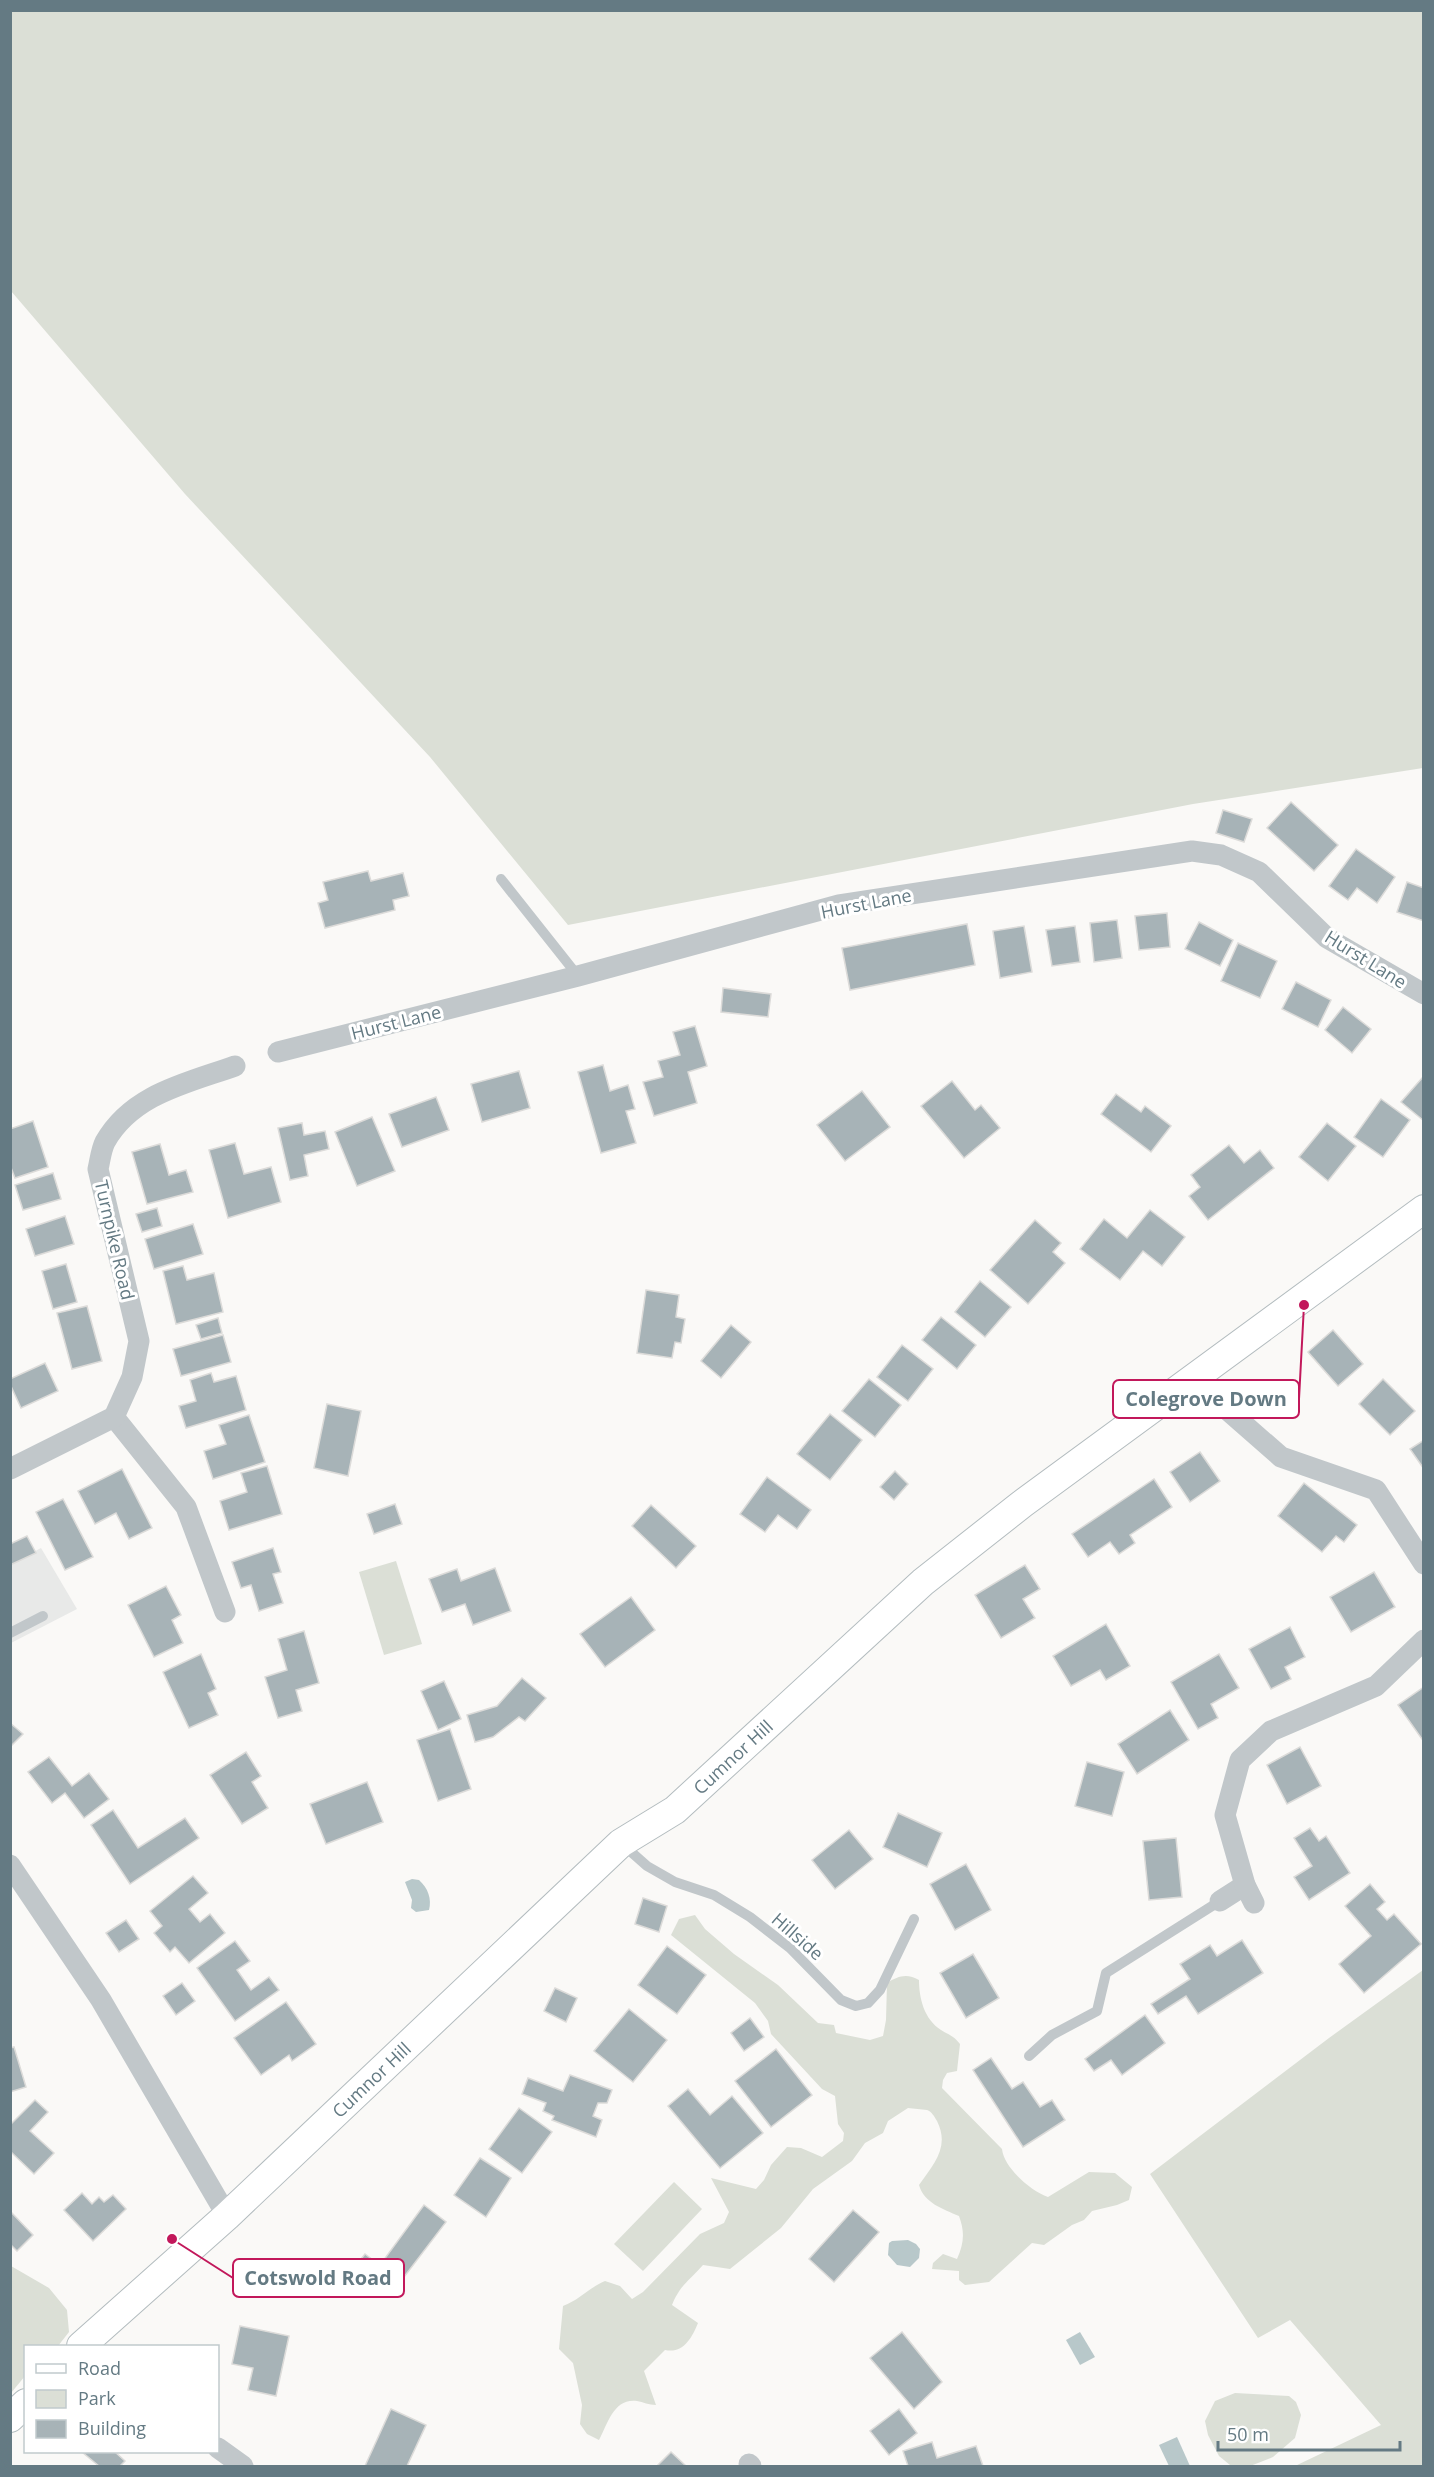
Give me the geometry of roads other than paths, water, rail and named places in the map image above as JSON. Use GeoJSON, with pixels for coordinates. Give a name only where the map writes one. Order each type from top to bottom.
{"type":"FeatureCollection","features":[{"type":"Feature","properties":{"kind":"street","name":"Hurst Lane"},"geometry":{"type":"LineString","coordinates":[[278,1052],[578,976],[839,905],[1192,851],[1221,855],[1259,872],[1327,938],[1424,994]]}},
{"type":"Feature","properties":{"kind":"street","name":"Turnpike Road"},"geometry":{"type":"LineString","coordinates":[[114,1417],[132,1377],[139,1341],[98,1169],[104,1144],[125,1114],[156,1094],[235,1066]]}},
{"type":"Feature","properties":{"kind":"street","name":"Cumnor Hill"},"geometry":{"type":"LineString","coordinates":[[82,2345],[227,2216],[621,1843],[675,1810],[923,1581],[1191,1378],[1424,1209]]}},
{"type":"Feature","properties":{"kind":"street"},"geometry":{"type":"LineString","coordinates":[[1191,1378],[1281,1457],[1376,1490],[1424,1564]]}},
{"type":"Feature","properties":{"kind":"street"},"geometry":{"type":"LineString","coordinates":[[10,1468],[114,1417],[186,1507],[225,1612]]}},
{"type":"Feature","properties":{"kind":"street"},"geometry":{"type":"LineString","coordinates":[[1220,1901],[1249,1894],[1225,1815],[1240,1760],[1271,1731],[1376,1686],[1423,1640]]}},
{"type":"Feature","properties":{"kind":"street"},"geometry":{"type":"LineString","coordinates":[[10,1865],[101,2000],[227,2216]]}},
{"type":"Feature","properties":{"kind":"street"},"geometry":{"type":"LineString","coordinates":[[10,2418],[24,2405]]}},
{"type":"Feature","properties":{"kind":"street"},"geometry":{"type":"LineString","coordinates":[[219,2449],[243,2466]]}},
{"type":"Feature","properties":{"kind":"lane"},"geometry":{"type":"LineString","coordinates":[[501,879],[578,976]]}},
{"type":"Feature","properties":{"kind":"lane"},"geometry":{"type":"LineString","coordinates":[[10,1633],[43,1616]]}},
{"type":"Feature","properties":{"kind":"lane","name":"Hillside"},"geometry":{"type":"LineString","coordinates":[[621,1843],[647,1866],[675,1882],[714,1895],[750,1917],[790,1948],[841,2000],[856,2006],[868,2003],[880,1990],[914,1919]]}},
{"type":"Feature","properties":{"kind":"lane"},"geometry":{"type":"LineString","coordinates":[[1029,2056],[1052,2035],[1097,2011],[1106,1973],[1220,1901]]}},
{"type":"Feature","properties":{"kind":"place","name":"Colegrove Down"},"geometry":{"type":"Point","coordinates":[1304,1305]}},
{"type":"Feature","properties":{"kind":"place","name":"Cotswold Road"},"geometry":{"type":"Point","coordinates":[172,2239]}}]}
